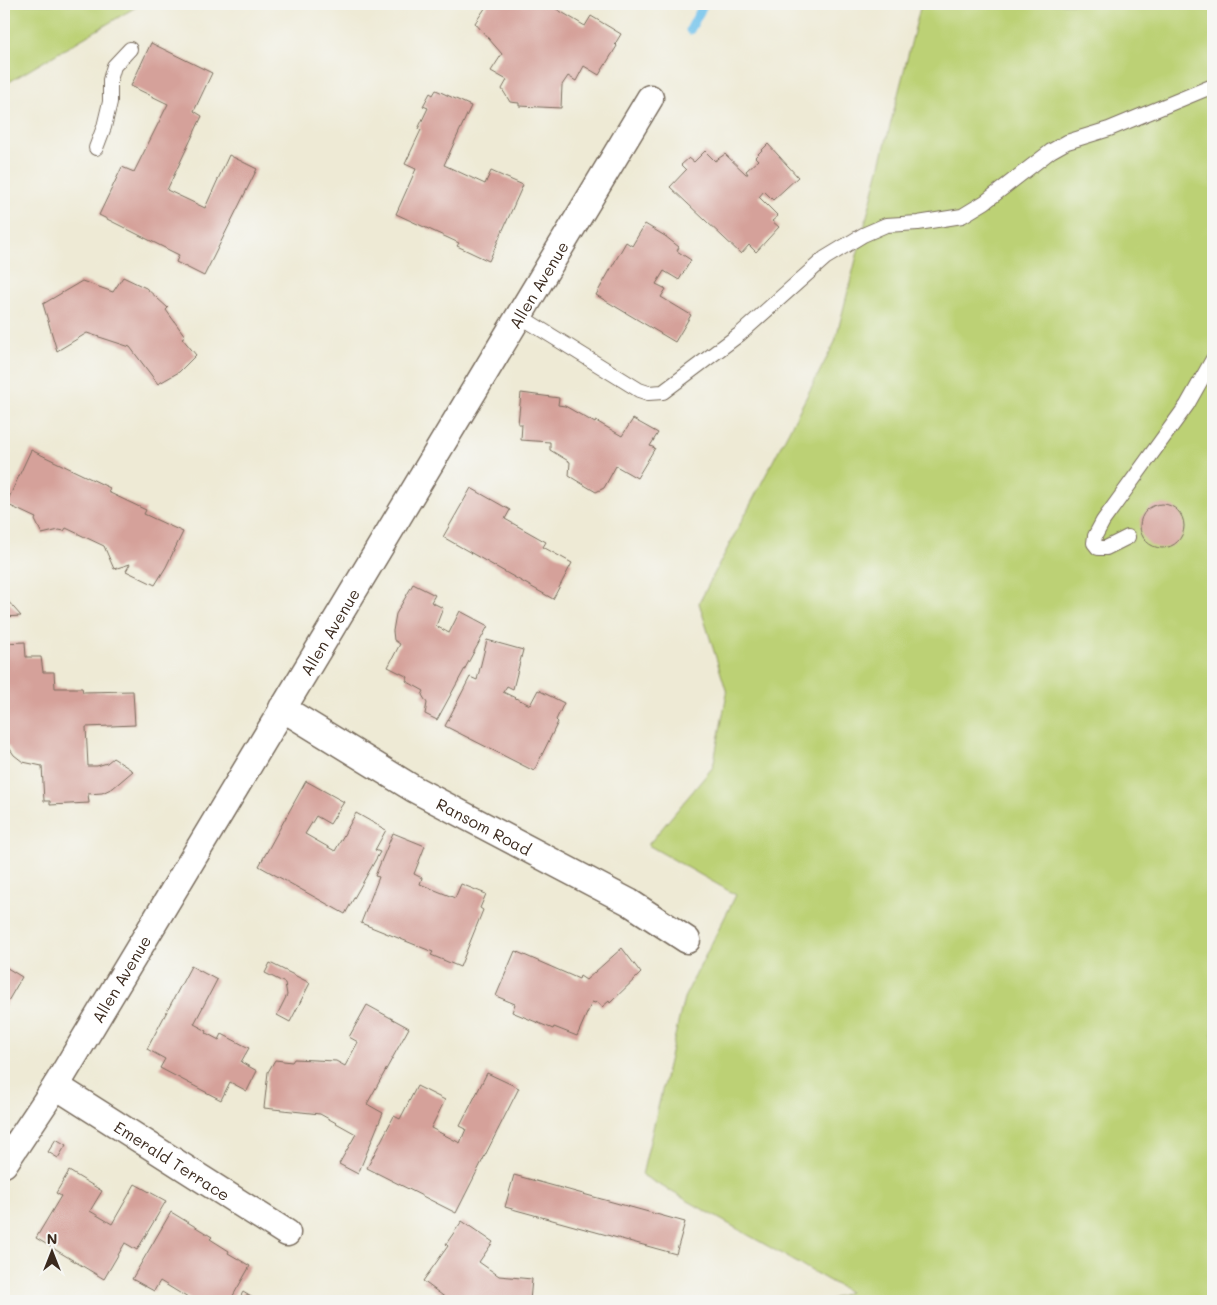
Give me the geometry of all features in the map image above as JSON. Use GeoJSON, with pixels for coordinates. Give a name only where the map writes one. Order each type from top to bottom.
{"type":"FeatureCollection","features":[{"type":"Feature","properties":{"kind":"street","name":"Allen Avenue"},"geometry":{"type":"LineString","coordinates":[[4,1164],[56,1086],[650,98]]}},
{"type":"Feature","properties":{"kind":"street","name":"Ransom Road"},"geometry":{"type":"LineString","coordinates":[[282,708],[414,789],[629,902],[687,940]]}},
{"type":"Feature","properties":{"kind":"street","name":"Emerald Terrace"},"geometry":{"type":"LineString","coordinates":[[56,1086],[287,1233]]}},
{"type":"Feature","properties":{"kind":"lane"},"geometry":{"type":"LineString","coordinates":[[96,148],[104,128],[110,102],[110,80],[114,66],[130,49]]}},
{"type":"Feature","properties":{"kind":"lane"},"geometry":{"type":"LineString","coordinates":[[518,315],[639,390],[648,393],[663,392],[740,334],[825,258],[862,235],[886,225],[918,223],[962,216],[985,202],[1051,151],[1067,142],[1110,129],[1213,86]]}},
{"type":"Feature","properties":{"kind":"lane"},"geometry":{"type":"LineString","coordinates":[[1128,537],[1106,548],[1098,548],[1094,543],[1095,536],[1103,521],[1187,404],[1213,359]]}},
{"type":"Feature","properties":{"kind":"green space"},"geometry":{"type":"Polygon","coordinates":[[[4,4],[141,4],[4,85],[4,4]]]}},
{"type":"Feature","properties":{"kind":"green space"},"geometry":{"type":"Polygon","coordinates":[[[921,4],[1213,4],[1213,1301],[827,1301],[849,1292],[642,1175],[684,998],[736,895],[648,845],[713,767],[727,693],[699,603],[835,342],[921,4]]]}},
{"type":"Feature","properties":{"kind":"building"},"geometry":{"type":"Polygon","coordinates":[[[488,4],[548,4],[585,26],[591,16],[621,34],[615,44],[617,46],[599,75],[584,66],[576,81],[568,76],[562,85],[561,108],[519,106],[519,103],[510,102],[502,89],[507,80],[491,71],[502,54],[475,23],[488,4]]]}},
{"type":"Feature","properties":{"kind":"building"},"geometry":{"type":"Polygon","coordinates":[[[151,43],[212,73],[194,111],[202,116],[167,190],[205,208],[229,155],[257,169],[204,276],[176,262],[179,255],[99,215],[122,167],[134,172],[168,104],[131,86],[151,43]]]}},
{"type":"Feature","properties":{"kind":"building"},"geometry":{"type":"Polygon","coordinates":[[[436,90],[471,106],[444,165],[485,184],[491,171],[523,185],[489,261],[457,246],[459,243],[396,214],[416,169],[405,164],[421,130],[418,129],[428,108],[423,106],[430,93],[433,95],[436,90]]]}},
{"type":"Feature","properties":{"kind":"building"},"geometry":{"type":"Polygon","coordinates":[[[768,144],[798,177],[773,200],[764,191],[759,197],[778,216],[772,221],[779,227],[756,252],[749,245],[741,254],[670,187],[686,170],[681,165],[689,158],[694,162],[705,151],[715,161],[725,154],[748,174],[746,171],[758,160],[755,157],[768,144]]]}},
{"type":"Feature","properties":{"kind":"building"},"geometry":{"type":"Polygon","coordinates":[[[645,224],[665,236],[679,247],[677,251],[691,260],[679,280],[664,271],[656,284],[666,289],[661,297],[691,315],[675,342],[596,295],[626,242],[632,246],[645,224]]]}},
{"type":"Feature","properties":{"kind":"building"},"geometry":{"type":"Polygon","coordinates":[[[123,277],[146,288],[168,308],[166,310],[185,336],[182,338],[196,355],[179,372],[158,384],[130,347],[87,333],[57,351],[43,304],[82,281],[113,292],[123,277]]]}},
{"type":"Feature","properties":{"kind":"building"},"geometry":{"type":"Polygon","coordinates":[[[521,393],[559,398],[558,405],[565,406],[595,423],[596,421],[622,436],[633,419],[658,433],[650,446],[655,448],[637,478],[616,466],[604,488],[596,492],[569,476],[570,462],[550,450],[550,442],[521,440],[522,424],[518,424],[521,393]]]}},
{"type":"Feature","properties":{"kind":"building"},"geometry":{"type":"Polygon","coordinates":[[[31,450],[110,488],[108,492],[146,510],[144,514],[183,532],[155,585],[126,571],[130,564],[114,569],[104,546],[66,528],[64,531],[59,530],[42,534],[35,520],[36,518],[6,504],[31,450]]]}},
{"type":"Feature","properties":{"kind":"building"},"geometry":{"type":"Polygon","coordinates":[[[471,488],[510,510],[505,519],[546,542],[543,547],[572,563],[553,599],[443,537],[471,488]]]}},
{"type":"Feature","properties":{"kind":"building"},"geometry":{"type":"Polygon","coordinates":[[[1158,504],[1166,504],[1178,510],[1184,526],[1178,542],[1166,548],[1158,548],[1146,542],[1140,530],[1140,522],[1146,510],[1158,504]]]}},
{"type":"Feature","properties":{"kind":"building"},"geometry":{"type":"Polygon","coordinates":[[[413,584],[435,595],[431,602],[443,608],[436,626],[449,633],[460,611],[488,626],[437,720],[425,714],[427,703],[422,695],[424,691],[406,681],[408,677],[388,667],[400,644],[394,640],[393,631],[396,614],[413,584]]]}},
{"type":"Feature","properties":{"kind":"building"},"geometry":{"type":"Polygon","coordinates":[[[4,600],[7,600],[21,616],[4,617],[4,600]]]}},
{"type":"Feature","properties":{"kind":"building"},"geometry":{"type":"Polygon","coordinates":[[[487,640],[523,650],[513,689],[507,686],[503,692],[530,705],[538,690],[564,703],[556,720],[558,722],[534,771],[445,726],[470,677],[477,680],[487,640]]]}},
{"type":"Feature","properties":{"kind":"building"},"geometry":{"type":"Polygon","coordinates":[[[25,642],[26,657],[41,657],[43,672],[54,672],[55,688],[82,688],[83,692],[133,691],[135,725],[86,727],[88,766],[107,763],[113,758],[133,771],[113,788],[102,793],[88,794],[89,803],[50,805],[50,801],[44,801],[42,766],[23,762],[14,755],[4,740],[4,643],[25,642]]]}},
{"type":"Feature","properties":{"kind":"building"},"geometry":{"type":"Polygon","coordinates":[[[306,781],[344,802],[330,824],[316,816],[305,834],[335,851],[356,813],[386,830],[375,850],[380,852],[345,914],[259,866],[306,781]]]}},
{"type":"Feature","properties":{"kind":"building"},"geometry":{"type":"Polygon","coordinates":[[[393,833],[425,846],[414,874],[422,878],[420,884],[455,898],[461,884],[486,894],[480,908],[483,910],[460,967],[431,955],[433,952],[361,923],[379,877],[375,876],[393,833]]]}},
{"type":"Feature","properties":{"kind":"building"},"geometry":{"type":"Polygon","coordinates":[[[622,948],[641,973],[610,1003],[609,1001],[602,1007],[597,1001],[595,1003],[592,1002],[577,1036],[554,1027],[553,1029],[512,1012],[515,1004],[496,996],[515,951],[579,979],[580,976],[586,980],[622,948]]]}},
{"type":"Feature","properties":{"kind":"building"},"geometry":{"type":"Polygon","coordinates":[[[270,963],[310,983],[290,1022],[277,1015],[287,995],[285,983],[265,973],[270,963]]]}},
{"type":"Feature","properties":{"kind":"building"},"geometry":{"type":"Polygon","coordinates":[[[4,966],[22,977],[4,1008],[4,966]]]}},
{"type":"Feature","properties":{"kind":"building"},"geometry":{"type":"Polygon","coordinates":[[[191,966],[217,980],[194,1024],[219,1040],[222,1034],[249,1048],[241,1062],[257,1071],[247,1091],[230,1082],[221,1100],[160,1068],[165,1059],[147,1049],[191,966]]]}},
{"type":"Feature","properties":{"kind":"building"},"geometry":{"type":"Polygon","coordinates":[[[367,1005],[409,1028],[367,1104],[383,1113],[358,1174],[339,1164],[356,1134],[320,1114],[264,1108],[268,1072],[275,1060],[292,1062],[294,1059],[336,1061],[345,1066],[358,1042],[349,1037],[367,1005]]]}},
{"type":"Feature","properties":{"kind":"building"},"geometry":{"type":"Polygon","coordinates":[[[487,1073],[519,1088],[456,1213],[367,1168],[394,1116],[400,1119],[417,1086],[445,1100],[431,1128],[460,1143],[466,1129],[460,1126],[487,1073]]]}},
{"type":"Feature","properties":{"kind":"building"},"geometry":{"type":"Polygon","coordinates":[[[56,1139],[66,1145],[58,1158],[48,1152],[56,1139]]]}},
{"type":"Feature","properties":{"kind":"building"},"geometry":{"type":"Polygon","coordinates":[[[69,1171],[102,1191],[90,1211],[112,1224],[135,1184],[166,1201],[137,1250],[125,1243],[104,1279],[36,1238],[61,1196],[56,1193],[69,1171]]]}},
{"type":"Feature","properties":{"kind":"building"},"geometry":{"type":"Polygon","coordinates":[[[514,1175],[685,1222],[676,1254],[505,1207],[514,1175]]]}},
{"type":"Feature","properties":{"kind":"building"},"geometry":{"type":"Polygon","coordinates":[[[171,1212],[212,1237],[210,1239],[229,1251],[228,1253],[250,1266],[230,1301],[193,1301],[160,1281],[154,1291],[132,1279],[171,1212]]]}},
{"type":"Feature","properties":{"kind":"building"},"geometry":{"type":"Polygon","coordinates":[[[462,1221],[493,1242],[479,1262],[499,1276],[532,1279],[530,1301],[450,1301],[423,1281],[448,1246],[446,1244],[462,1221]]]}},
{"type":"Feature","properties":{"kind":"building"},"geometry":{"type":"Polygon","coordinates":[[[243,1292],[258,1301],[238,1301],[243,1292]]]}},
{"type":"Feature","properties":{"kind":"waterway"},"geometry":{"type":"LineString","coordinates":[[690,30],[704,4]]}}]}
